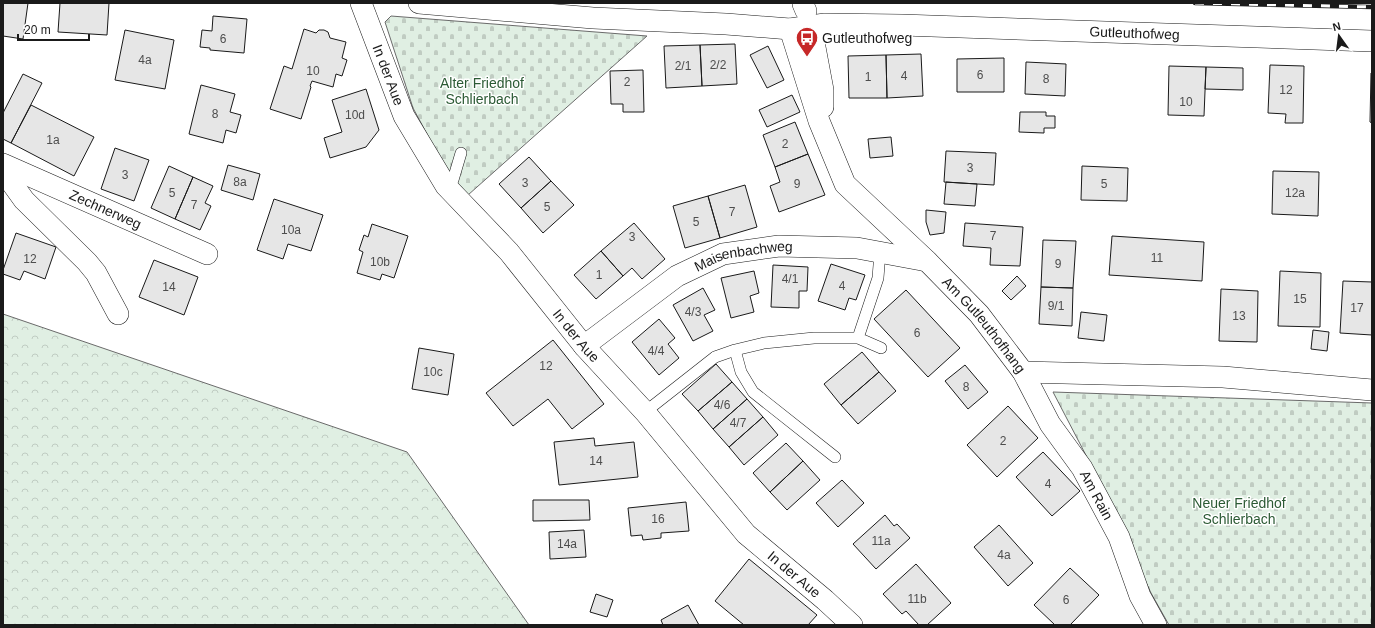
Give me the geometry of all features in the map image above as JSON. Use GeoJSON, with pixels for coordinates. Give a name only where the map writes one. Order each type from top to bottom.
{"type":"FeatureCollection","features":[{"type":"Feature","properties":{"kind":"street","name":"In der Aue"},"geometry":{"type":"LineString","coordinates":[[361,3],[404,116],[446,186],[509,252],[584,346],[645,412],[746,534],[825,600],[852,625]]}},
{"type":"Feature","properties":{"kind":"street","name":"Gutleuthofweg"},"geometry":{"type":"LineString","coordinates":[[419,3],[593,18],[726,24],[790,29],[825,24],[887,25],[1372,40]]}},
{"type":"Feature","properties":{"kind":"street","name":"Am Gutleuthofhang"},"geometry":{"type":"LineString","coordinates":[[790,29],[819,120],[845,184],[927,261],[979,314],[1023,372],[1223,377],[1372,390]]}},
{"type":"Feature","properties":{"kind":"street"},"geometry":{"type":"LineString","coordinates":[[814,42],[823,90],[824,107],[819,120]]}},
{"type":"Feature","properties":{"kind":"street","name":"Zechnerweg"},"geometry":{"type":"LineString","coordinates":[[3,164],[207,254]]}},
{"type":"Feature","properties":{"kind":"street"},"geometry":{"type":"LineString","coordinates":[[3,171],[24,200],[87,262],[99,278],[118,314]]}},
{"type":"Feature","properties":{"kind":"street","name":"Maisenbachweg"},"geometry":{"type":"LineString","coordinates":[[584,346],[677,276],[723,254],[779,246],[857,248],[927,261]]}},
{"type":"Feature","properties":{"kind":"street","name":"Am Rain"},"geometry":{"type":"LineString","coordinates":[[1023,372],[1050,424],[1082,468],[1119,537],[1140,596],[1156,625]]}},
{"type":"Feature","properties":{"kind":"lane"},"geometry":{"type":"LineString","coordinates":[[446,186],[453,180],[461,153]]}},
{"type":"Feature","properties":{"kind":"lane"},"geometry":{"type":"LineString","coordinates":[[858,338],[878,278],[880,252]]}},
{"type":"Feature","properties":{"kind":"lane"},"geometry":{"type":"LineString","coordinates":[[645,412],[715,357],[735,350],[764,343],[814,338],[858,338],[880,348]]}},
{"type":"Feature","properties":{"kind":"lane"},"geometry":{"type":"LineString","coordinates":[[735,350],[741,372],[753,392],[835,457]]}},
{"type":"Feature","properties":{"kind":"green space","name":"Alter Friedhof Schlierbach"},"geometry":{"type":"Polygon","coordinates":[[[391,16],[647,36],[468,195],[449,175],[413,108],[385,22],[391,16]]]}},
{"type":"Feature","properties":{"kind":"green space"},"geometry":{"type":"Polygon","coordinates":[[[3,314],[407,452],[529,625],[3,625],[3,314]]]}},
{"type":"Feature","properties":{"kind":"green space","name":"Neuer Friedhof Schlierbach"},"geometry":{"type":"Polygon","coordinates":[[[1053,392],[1372,403],[1372,625],[1169,625],[1151,593],[1090,463],[1053,392]]]}},
{"type":"Feature","properties":{"kind":"building"},"geometry":{"type":"Polygon","coordinates":[[[3,3],[28,3],[23,39],[3,36],[3,3]]]}},
{"type":"Feature","properties":{"kind":"building"},"geometry":{"type":"Polygon","coordinates":[[[60,3],[109,3],[107,35],[58,32],[60,3]]]}},
{"type":"Feature","properties":{"kind":"building"},"geometry":{"type":"Polygon","coordinates":[[[213,16],[247,19],[244,53],[210,50],[210,48],[200,47],[202,30],[212,31],[213,16]]]}},
{"type":"Feature","properties":{"kind":"building"},"geometry":{"type":"Polygon","coordinates":[[[304,29],[316,33],[319,30],[324,30],[328,32],[330,38],[346,42],[342,58],[347,60],[342,76],[336,74],[333,87],[312,81],[301,119],[270,109],[284,66],[292,69],[304,29]]]}},
{"type":"Feature","properties":{"kind":"building"},"geometry":{"type":"Polygon","coordinates":[[[125,30],[174,40],[165,89],[115,80],[125,30]]]}},
{"type":"Feature","properties":{"kind":"building"},"geometry":{"type":"Polygon","coordinates":[[[735,44],[737,84],[702,86],[700,45],[735,44]]]}},
{"type":"Feature","properties":{"kind":"building"},"geometry":{"type":"Polygon","coordinates":[[[700,45],[702,86],[666,88],[664,46],[700,45]]]}},
{"type":"Feature","properties":{"kind":"building"},"geometry":{"type":"Polygon","coordinates":[[[768,46],[784,80],[767,88],[750,55],[768,46]]]}},
{"type":"Feature","properties":{"kind":"building"},"geometry":{"type":"Polygon","coordinates":[[[921,54],[923,96],[887,98],[886,55],[921,54]]]}},
{"type":"Feature","properties":{"kind":"building"},"geometry":{"type":"Polygon","coordinates":[[[886,55],[887,98],[849,98],[848,56],[886,55]]]}},
{"type":"Feature","properties":{"kind":"building"},"geometry":{"type":"Polygon","coordinates":[[[1004,58],[1004,92],[957,92],[957,59],[1004,58]]]}},
{"type":"Feature","properties":{"kind":"building"},"geometry":{"type":"Polygon","coordinates":[[[1026,62],[1066,64],[1065,96],[1025,94],[1026,62]]]}},
{"type":"Feature","properties":{"kind":"building"},"geometry":{"type":"Polygon","coordinates":[[[1270,65],[1304,66],[1303,123],[1285,123],[1286,114],[1268,113],[1270,65]]]}},
{"type":"Feature","properties":{"kind":"building"},"geometry":{"type":"Polygon","coordinates":[[[1169,66],[1206,67],[1204,116],[1168,115],[1169,66]]]}},
{"type":"Feature","properties":{"kind":"building"},"geometry":{"type":"Polygon","coordinates":[[[1206,67],[1243,68],[1243,90],[1205,89],[1206,67]]]}},
{"type":"Feature","properties":{"kind":"building"},"geometry":{"type":"Polygon","coordinates":[[[643,70],[644,112],[623,112],[623,104],[611,104],[610,71],[643,70]]]}},
{"type":"Feature","properties":{"kind":"building"},"geometry":{"type":"Polygon","coordinates":[[[1372,73],[1372,123],[1370,122],[1372,73]]]}},
{"type":"Feature","properties":{"kind":"building"},"geometry":{"type":"Polygon","coordinates":[[[23,74],[42,83],[11,143],[3,139],[3,113],[23,74]]]}},
{"type":"Feature","properties":{"kind":"building"},"geometry":{"type":"Polygon","coordinates":[[[201,85],[235,94],[230,112],[241,115],[236,133],[226,130],[223,143],[189,134],[201,85]]]}},
{"type":"Feature","properties":{"kind":"building"},"geometry":{"type":"Polygon","coordinates":[[[366,89],[379,130],[366,147],[330,158],[324,138],[342,132],[332,100],[366,89]]]}},
{"type":"Feature","properties":{"kind":"building"},"geometry":{"type":"Polygon","coordinates":[[[792,95],[800,112],[767,127],[759,110],[792,95]]]}},
{"type":"Feature","properties":{"kind":"building"},"geometry":{"type":"Polygon","coordinates":[[[31,105],[94,137],[74,176],[11,143],[31,105]]]}},
{"type":"Feature","properties":{"kind":"building"},"geometry":{"type":"Polygon","coordinates":[[[1020,112],[1046,112],[1046,116],[1055,116],[1055,128],[1044,128],[1044,133],[1019,132],[1020,112]]]}},
{"type":"Feature","properties":{"kind":"building"},"geometry":{"type":"Polygon","coordinates":[[[795,122],[808,154],[775,167],[763,135],[795,122]]]}},
{"type":"Feature","properties":{"kind":"building"},"geometry":{"type":"Polygon","coordinates":[[[891,137],[893,156],[870,158],[868,139],[891,137]]]}},
{"type":"Feature","properties":{"kind":"building"},"geometry":{"type":"Polygon","coordinates":[[[115,148],[149,160],[134,201],[101,189],[115,148]]]}},
{"type":"Feature","properties":{"kind":"building"},"geometry":{"type":"Polygon","coordinates":[[[946,151],[996,153],[994,185],[944,182],[946,151]]]}},
{"type":"Feature","properties":{"kind":"building"},"geometry":{"type":"Polygon","coordinates":[[[808,154],[825,195],[779,212],[770,186],[780,182],[775,167],[808,154]]]}},
{"type":"Feature","properties":{"kind":"building"},"geometry":{"type":"Polygon","coordinates":[[[529,157],[551,181],[521,208],[499,184],[529,157]]]}},
{"type":"Feature","properties":{"kind":"building"},"geometry":{"type":"Polygon","coordinates":[[[228,165],[260,174],[253,200],[221,190],[228,165]]]}},
{"type":"Feature","properties":{"kind":"building"},"geometry":{"type":"Polygon","coordinates":[[[169,166],[193,177],[175,219],[151,208],[169,166]]]}},
{"type":"Feature","properties":{"kind":"building"},"geometry":{"type":"Polygon","coordinates":[[[1082,166],[1128,168],[1127,201],[1081,200],[1082,166]]]}},
{"type":"Feature","properties":{"kind":"building"},"geometry":{"type":"Polygon","coordinates":[[[1273,171],[1319,172],[1318,216],[1272,214],[1273,171]]]}},
{"type":"Feature","properties":{"kind":"building"},"geometry":{"type":"Polygon","coordinates":[[[193,177],[213,186],[205,203],[211,206],[200,230],[175,219],[193,177]]]}},
{"type":"Feature","properties":{"kind":"building"},"geometry":{"type":"Polygon","coordinates":[[[551,181],[574,205],[543,233],[521,208],[551,181]]]}},
{"type":"Feature","properties":{"kind":"building"},"geometry":{"type":"Polygon","coordinates":[[[946,182],[977,184],[975,206],[944,204],[946,182]]]}},
{"type":"Feature","properties":{"kind":"building"},"geometry":{"type":"Polygon","coordinates":[[[745,185],[757,227],[720,238],[708,196],[745,185]]]}},
{"type":"Feature","properties":{"kind":"building"},"geometry":{"type":"Polygon","coordinates":[[[708,196],[720,238],[685,248],[673,206],[708,196]]]}},
{"type":"Feature","properties":{"kind":"building"},"geometry":{"type":"Polygon","coordinates":[[[274,199],[323,215],[311,251],[288,244],[283,259],[257,250],[274,199]]]}},
{"type":"Feature","properties":{"kind":"building"},"geometry":{"type":"Polygon","coordinates":[[[926,210],[946,212],[944,233],[930,235],[926,222],[926,210]]]}},
{"type":"Feature","properties":{"kind":"building"},"geometry":{"type":"Polygon","coordinates":[[[634,223],[665,259],[642,279],[632,268],[623,276],[601,251],[634,223]]]}},
{"type":"Feature","properties":{"kind":"building"},"geometry":{"type":"Polygon","coordinates":[[[965,223],[1023,227],[1020,266],[990,265],[991,248],[963,246],[965,223]]]}},
{"type":"Feature","properties":{"kind":"building"},"geometry":{"type":"Polygon","coordinates":[[[372,224],[408,236],[394,278],[382,274],[380,280],[357,273],[363,252],[359,250],[364,235],[368,237],[372,224]]]}},
{"type":"Feature","properties":{"kind":"building"},"geometry":{"type":"Polygon","coordinates":[[[16,233],[56,247],[45,279],[24,271],[20,280],[3,274],[3,270],[16,233]]]}},
{"type":"Feature","properties":{"kind":"building"},"geometry":{"type":"Polygon","coordinates":[[[1112,236],[1204,242],[1202,281],[1109,275],[1112,236]]]}},
{"type":"Feature","properties":{"kind":"building"},"geometry":{"type":"Polygon","coordinates":[[[1043,240],[1076,241],[1073,288],[1041,287],[1043,240]]]}},
{"type":"Feature","properties":{"kind":"building"},"geometry":{"type":"Polygon","coordinates":[[[601,251],[623,276],[596,299],[574,275],[601,251]]]}},
{"type":"Feature","properties":{"kind":"building"},"geometry":{"type":"Polygon","coordinates":[[[154,260],[198,277],[184,315],[139,297],[154,260]]]}},
{"type":"Feature","properties":{"kind":"building"},"geometry":{"type":"Polygon","coordinates":[[[831,264],[865,275],[856,300],[849,298],[845,310],[818,301],[831,264]]]}},
{"type":"Feature","properties":{"kind":"building"},"geometry":{"type":"Polygon","coordinates":[[[773,265],[808,267],[807,291],[799,291],[799,308],[771,307],[773,265]]]}},
{"type":"Feature","properties":{"kind":"building"},"geometry":{"type":"Polygon","coordinates":[[[754,271],[759,293],[750,296],[754,312],[731,318],[721,278],[754,271]]]}},
{"type":"Feature","properties":{"kind":"building"},"geometry":{"type":"Polygon","coordinates":[[[1280,271],[1321,273],[1320,327],[1278,326],[1280,271]]]}},
{"type":"Feature","properties":{"kind":"building"},"geometry":{"type":"Polygon","coordinates":[[[1017,276],[1026,286],[1011,300],[1002,291],[1017,276]]]}},
{"type":"Feature","properties":{"kind":"building"},"geometry":{"type":"Polygon","coordinates":[[[1343,281],[1372,282],[1372,335],[1340,333],[1343,281]]]}},
{"type":"Feature","properties":{"kind":"building"},"geometry":{"type":"Polygon","coordinates":[[[1041,287],[1073,288],[1072,326],[1039,324],[1041,287]]]}},
{"type":"Feature","properties":{"kind":"building"},"geometry":{"type":"Polygon","coordinates":[[[703,288],[715,310],[704,315],[713,331],[693,341],[673,305],[703,288]]]}},
{"type":"Feature","properties":{"kind":"building"},"geometry":{"type":"Polygon","coordinates":[[[1221,289],[1258,291],[1257,342],[1219,341],[1221,289]]]}},
{"type":"Feature","properties":{"kind":"building"},"geometry":{"type":"Polygon","coordinates":[[[906,290],[960,348],[928,377],[874,319],[906,290]]]}},
{"type":"Feature","properties":{"kind":"building"},"geometry":{"type":"Polygon","coordinates":[[[1081,312],[1107,315],[1104,341],[1078,338],[1081,312]]]}},
{"type":"Feature","properties":{"kind":"building"},"geometry":{"type":"Polygon","coordinates":[[[659,319],[675,338],[668,344],[679,358],[659,375],[632,342],[659,319]]]}},
{"type":"Feature","properties":{"kind":"building"},"geometry":{"type":"Polygon","coordinates":[[[1313,330],[1329,332],[1327,351],[1311,349],[1313,330]]]}},
{"type":"Feature","properties":{"kind":"building"},"geometry":{"type":"Polygon","coordinates":[[[553,340],[604,404],[572,429],[548,399],[513,426],[486,393],[553,340]]]}},
{"type":"Feature","properties":{"kind":"building"},"geometry":{"type":"Polygon","coordinates":[[[419,348],[454,354],[448,395],[412,389],[419,348]]]}},
{"type":"Feature","properties":{"kind":"building"},"geometry":{"type":"Polygon","coordinates":[[[862,352],[879,372],[841,405],[824,384],[862,352]]]}},
{"type":"Feature","properties":{"kind":"building"},"geometry":{"type":"Polygon","coordinates":[[[716,364],[732,382],[698,411],[682,394],[716,364]]]}},
{"type":"Feature","properties":{"kind":"building"},"geometry":{"type":"Polygon","coordinates":[[[965,365],[988,392],[968,409],[945,381],[965,365]]]}},
{"type":"Feature","properties":{"kind":"building"},"geometry":{"type":"Polygon","coordinates":[[[879,372],[896,391],[858,424],[841,405],[879,372]]]}},
{"type":"Feature","properties":{"kind":"building"},"geometry":{"type":"Polygon","coordinates":[[[732,382],[747,399],[713,429],[698,411],[732,382]]]}},
{"type":"Feature","properties":{"kind":"building"},"geometry":{"type":"Polygon","coordinates":[[[747,399],[763,417],[729,447],[713,429],[747,399]]]}},
{"type":"Feature","properties":{"kind":"building"},"geometry":{"type":"Polygon","coordinates":[[[1008,406],[1038,438],[997,477],[967,445],[1008,406]]]}},
{"type":"Feature","properties":{"kind":"building"},"geometry":{"type":"Polygon","coordinates":[[[763,417],[778,435],[744,465],[729,447],[763,417]]]}},
{"type":"Feature","properties":{"kind":"building"},"geometry":{"type":"Polygon","coordinates":[[[594,438],[595,446],[634,442],[638,477],[559,485],[554,442],[594,438]]]}},
{"type":"Feature","properties":{"kind":"building"},"geometry":{"type":"Polygon","coordinates":[[[786,443],[803,461],[770,492],[753,473],[786,443]]]}},
{"type":"Feature","properties":{"kind":"building"},"geometry":{"type":"Polygon","coordinates":[[[1043,452],[1080,491],[1052,516],[1016,477],[1043,452]]]}},
{"type":"Feature","properties":{"kind":"building"},"geometry":{"type":"Polygon","coordinates":[[[803,461],[820,480],[787,510],[770,492],[803,461]]]}},
{"type":"Feature","properties":{"kind":"building"},"geometry":{"type":"Polygon","coordinates":[[[842,480],[864,503],[838,527],[816,503],[842,480]]]}},
{"type":"Feature","properties":{"kind":"building"},"geometry":{"type":"Polygon","coordinates":[[[533,500],[589,500],[590,520],[533,521],[533,500]]]}},
{"type":"Feature","properties":{"kind":"building"},"geometry":{"type":"Polygon","coordinates":[[[686,502],[689,531],[661,533],[661,538],[643,540],[642,535],[631,536],[628,508],[686,502]]]}},
{"type":"Feature","properties":{"kind":"building"},"geometry":{"type":"Polygon","coordinates":[[[885,515],[894,526],[897,524],[910,538],[876,569],[853,544],[885,515]]]}},
{"type":"Feature","properties":{"kind":"building"},"geometry":{"type":"Polygon","coordinates":[[[999,525],[1033,563],[1008,586],[974,547],[999,525]]]}},
{"type":"Feature","properties":{"kind":"building"},"geometry":{"type":"Polygon","coordinates":[[[584,530],[586,557],[550,559],[549,532],[584,530]]]}},
{"type":"Feature","properties":{"kind":"building"},"geometry":{"type":"Polygon","coordinates":[[[749,559],[817,615],[808,625],[744,625],[715,601],[749,559]]]}},
{"type":"Feature","properties":{"kind":"building"},"geometry":{"type":"Polygon","coordinates":[[[916,564],[951,603],[927,625],[919,625],[906,611],[902,614],[883,594],[916,564]]]}},
{"type":"Feature","properties":{"kind":"building"},"geometry":{"type":"Polygon","coordinates":[[[1070,568],[1099,595],[1070,625],[1055,625],[1034,605],[1070,568]]]}},
{"type":"Feature","properties":{"kind":"building"},"geometry":{"type":"Polygon","coordinates":[[[596,594],[613,600],[607,617],[590,612],[596,594]]]}},
{"type":"Feature","properties":{"kind":"building"},"geometry":{"type":"Polygon","coordinates":[[[688,605],[699,625],[663,625],[661,620],[688,605]]]}},
{"type":"Feature","properties":{"kind":"railway"},"geometry":{"type":"LineString","coordinates":[[1195,3],[1372,7]]}},
{"type":"Feature","properties":{"kind":"place","name":"Gutleuthofweg"},"geometry":{"type":"Point","coordinates":[807,58]}}]}
